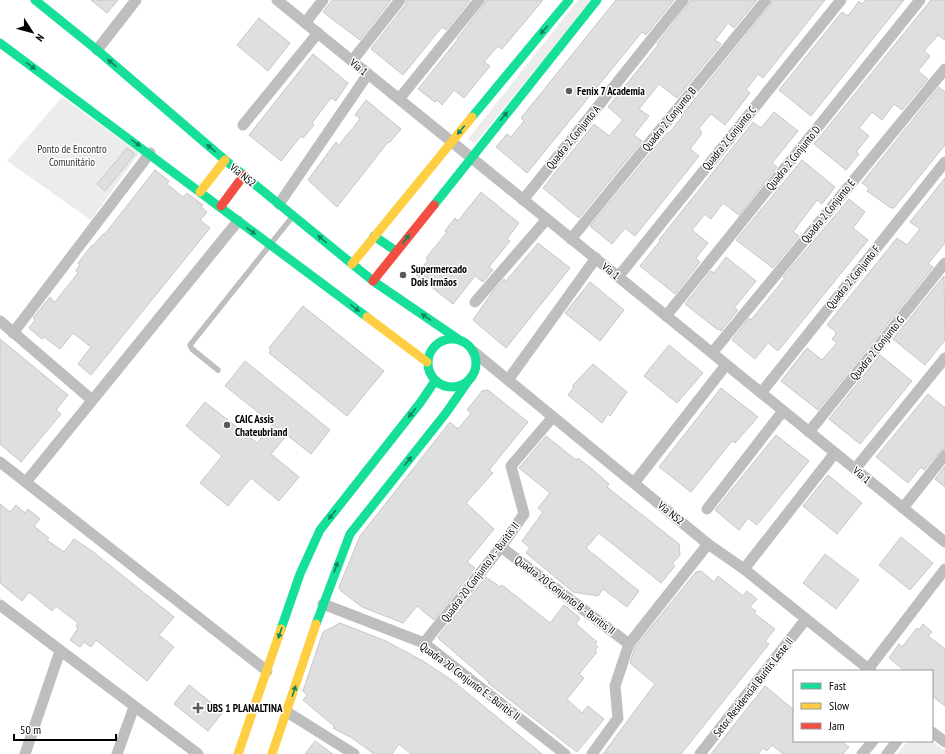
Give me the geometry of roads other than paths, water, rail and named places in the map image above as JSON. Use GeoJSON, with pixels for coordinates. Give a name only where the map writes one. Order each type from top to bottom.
{"type":"FeatureCollection","features":[{"type":"Feature","properties":{"kind":"street","name":"Via NS2"},"geometry":{"type":"LineString","coordinates":[[35,0],[97,50],[225,160],[373,281],[458,339]]}},
{"type":"Feature","properties":{"kind":"street"},"geometry":{"type":"LineString","coordinates":[[97,50],[136,0]]}},
{"type":"Feature","properties":{"kind":"street","name":"Via 1"},"geometry":{"type":"LineString","coordinates":[[277,0],[945,542]]}},
{"type":"Feature","properties":{"kind":"street"},"geometry":{"type":"LineString","coordinates":[[305,22],[323,0]]}},
{"type":"Feature","properties":{"kind":"street"},"geometry":{"type":"LineString","coordinates":[[352,60],[400,0]]}},
{"type":"Feature","properties":{"kind":"street"},"geometry":{"type":"LineString","coordinates":[[399,99],[479,0]]}},
{"type":"Feature","properties":{"kind":"street"},"geometry":{"type":"LineString","coordinates":[[352,264],[451,141],[569,0]]}},
{"type":"Feature","properties":{"kind":"street"},"geometry":{"type":"LineString","coordinates":[[373,281],[597,0]]}},
{"type":"Feature","properties":{"kind":"street","name":"Quadra 2 Conjunto A"},"geometry":{"type":"LineString","coordinates":[[523,200],[684,0]]}},
{"type":"Feature","properties":{"kind":"street","name":"Quadra 2 Conjunto B"},"geometry":{"type":"LineString","coordinates":[[572,239],[766,0]]}},
{"type":"Feature","properties":{"kind":"street","name":"Quadra 2 Conjunto C"},"geometry":{"type":"LineString","coordinates":[[618,276],[841,0]]}},
{"type":"Feature","properties":{"kind":"street","name":"Quadra 2 Conjunto D"},"geometry":{"type":"LineString","coordinates":[[666,316],[920,0]]}},
{"type":"Feature","properties":{"kind":"street"},"geometry":{"type":"LineString","coordinates":[[243,125],[318,33]]}},
{"type":"Feature","properties":{"kind":"street"},"geometry":{"type":"LineString","coordinates":[[0,43],[221,206],[238,221],[427,362]]}},
{"type":"Feature","properties":{"kind":"street","name":"Quadra 2 Conjunto E"},"geometry":{"type":"LineString","coordinates":[[712,353],[945,69]]}},
{"type":"Feature","properties":{"kind":"street"},"geometry":{"type":"LineString","coordinates":[[279,204],[368,74]]}},
{"type":"Feature","properties":{"kind":"street"},"geometry":{"type":"LineString","coordinates":[[13,333],[150,153]]}},
{"type":"Feature","properties":{"kind":"street"},"geometry":{"type":"LineString","coordinates":[[200,192],[225,160]]}},
{"type":"Feature","properties":{"kind":"street","name":"Quadra 2 Conjunto F"},"geometry":{"type":"LineString","coordinates":[[760,393],[945,162]]}},
{"type":"Feature","properties":{"kind":"street"},"geometry":{"type":"LineString","coordinates":[[221,206],[244,175]]}},
{"type":"Feature","properties":{"kind":"street"},"geometry":{"type":"LineString","coordinates":[[475,302],[547,219]]}},
{"type":"Feature","properties":{"kind":"street"},"geometry":{"type":"LineString","coordinates":[[26,482],[238,221]]}},
{"type":"Feature","properties":{"kind":"street"},"geometry":{"type":"LineString","coordinates":[[374,236],[396,252]]}},
{"type":"Feature","properties":{"kind":"street"},"geometry":{"type":"LineString","coordinates":[[508,380],[596,258]]}},
{"type":"Feature","properties":{"kind":"street","name":"Quadra 2 Conjunto G"},"geometry":{"type":"LineString","coordinates":[[809,432],[945,263]]}},
{"type":"Feature","properties":{"kind":"street"},"geometry":{"type":"LineString","coordinates":[[0,321],[92,400]]}},
{"type":"Feature","properties":{"kind":"street"},"geometry":{"type":"LineString","coordinates":[[272,754],[323,604],[350,534],[472,378],[476,361],[474,352],[464,342],[458,339],[446,340],[434,346],[429,353],[427,362],[429,372],[435,381],[444,386],[454,388],[464,384],[472,378]]}},
{"type":"Feature","properties":{"kind":"street","name":"Via NS2"},"geometry":{"type":"LineString","coordinates":[[474,352],[552,418],[708,544],[744,570],[870,670]]}},
{"type":"Feature","properties":{"kind":"street"},"geometry":{"type":"LineString","coordinates":[[855,469],[945,358]]}},
{"type":"Feature","properties":{"kind":"street"},"geometry":{"type":"LineString","coordinates":[[634,483],[726,365]]}},
{"type":"Feature","properties":{"kind":"street"},"geometry":{"type":"LineString","coordinates":[[238,754],[300,574],[320,530],[420,403],[435,381]]}},
{"type":"Feature","properties":{"kind":"street"},"geometry":{"type":"LineString","coordinates":[[707,509],[783,411]]}},
{"type":"Feature","properties":{"kind":"street","name":"Quadra 20 Conjunto A - Buritis II"},"geometry":{"type":"LineString","coordinates":[[424,643],[501,547],[524,514],[511,466],[552,418]]}},
{"type":"Feature","properties":{"kind":"street"},"geometry":{"type":"LineString","coordinates":[[744,570],[834,453]]}},
{"type":"Feature","properties":{"kind":"street"},"geometry":{"type":"LineString","coordinates":[[903,508],[945,455]]}},
{"type":"Feature","properties":{"kind":"street"},"geometry":{"type":"LineString","coordinates":[[0,462],[267,671]]}},
{"type":"Feature","properties":{"kind":"street"},"geometry":{"type":"LineString","coordinates":[[592,754],[618,718],[615,686],[629,644],[708,544]]}},
{"type":"Feature","properties":{"kind":"street","name":"Quadra 20 Conjunto B - Buritis II"},"geometry":{"type":"LineString","coordinates":[[501,547],[629,644]]}},
{"type":"Feature","properties":{"kind":"street"},"geometry":{"type":"LineString","coordinates":[[870,670],[945,569]]}},
{"type":"Feature","properties":{"kind":"street","name":"Quadra 20 Conjunto E - Buritis II"},"geometry":{"type":"LineString","coordinates":[[323,604],[424,643],[565,754]]}},
{"type":"Feature","properties":{"kind":"street"},"geometry":{"type":"LineString","coordinates":[[0,605],[198,754]]}},
{"type":"Feature","properties":{"kind":"street","name":"Setor Residencial Buritis Leste II"},"geometry":{"type":"LineString","coordinates":[[700,754],[806,619]]}},
{"type":"Feature","properties":{"kind":"street"},"geometry":{"type":"LineString","coordinates":[[25,754],[60,651]]}},
{"type":"Feature","properties":{"kind":"street"},"geometry":{"type":"LineString","coordinates":[[117,754],[134,707]]}},
{"type":"Feature","properties":{"kind":"street"},"geometry":{"type":"LineString","coordinates":[[287,712],[354,754]]}},
{"type":"Feature","properties":{"kind":"street"},"geometry":{"type":"LineString","coordinates":[[933,733],[945,742]]}},
{"type":"Feature","properties":{"kind":"street"},"geometry":{"type":"LineString","coordinates":[[862,754],[872,742]]}},
{"type":"Feature","properties":{"kind":"street"},"geometry":{"type":"LineString","coordinates":[[887,754],[896,742]]}},
{"type":"Feature","properties":{"kind":"lane"},"geometry":{"type":"LineString","coordinates":[[218,370],[192,349],[190,345],[294,215]]}},
{"type":"Feature","properties":{"kind":"place","name":"Fenix 7 Academia"},"geometry":{"type":"Point","coordinates":[569,91]}},
{"type":"Feature","properties":{"kind":"place","name":"Supermercado Dois Irmãos"},"geometry":{"type":"Point","coordinates":[403,275]}},
{"type":"Feature","properties":{"kind":"place","name":"CAIC Assis Chateubriand"},"geometry":{"type":"Point","coordinates":[227,425]}},
{"type":"Feature","properties":{"kind":"place","name":"UBS 1 PLANALTINA"},"geometry":{"type":"Point","coordinates":[198,708]}},
{"type":"Feature","properties":{"kind":"park label","name":"Ponto de Encontro Comunitário"},"geometry":{"type":"Point","coordinates":[72,155]}}]}
